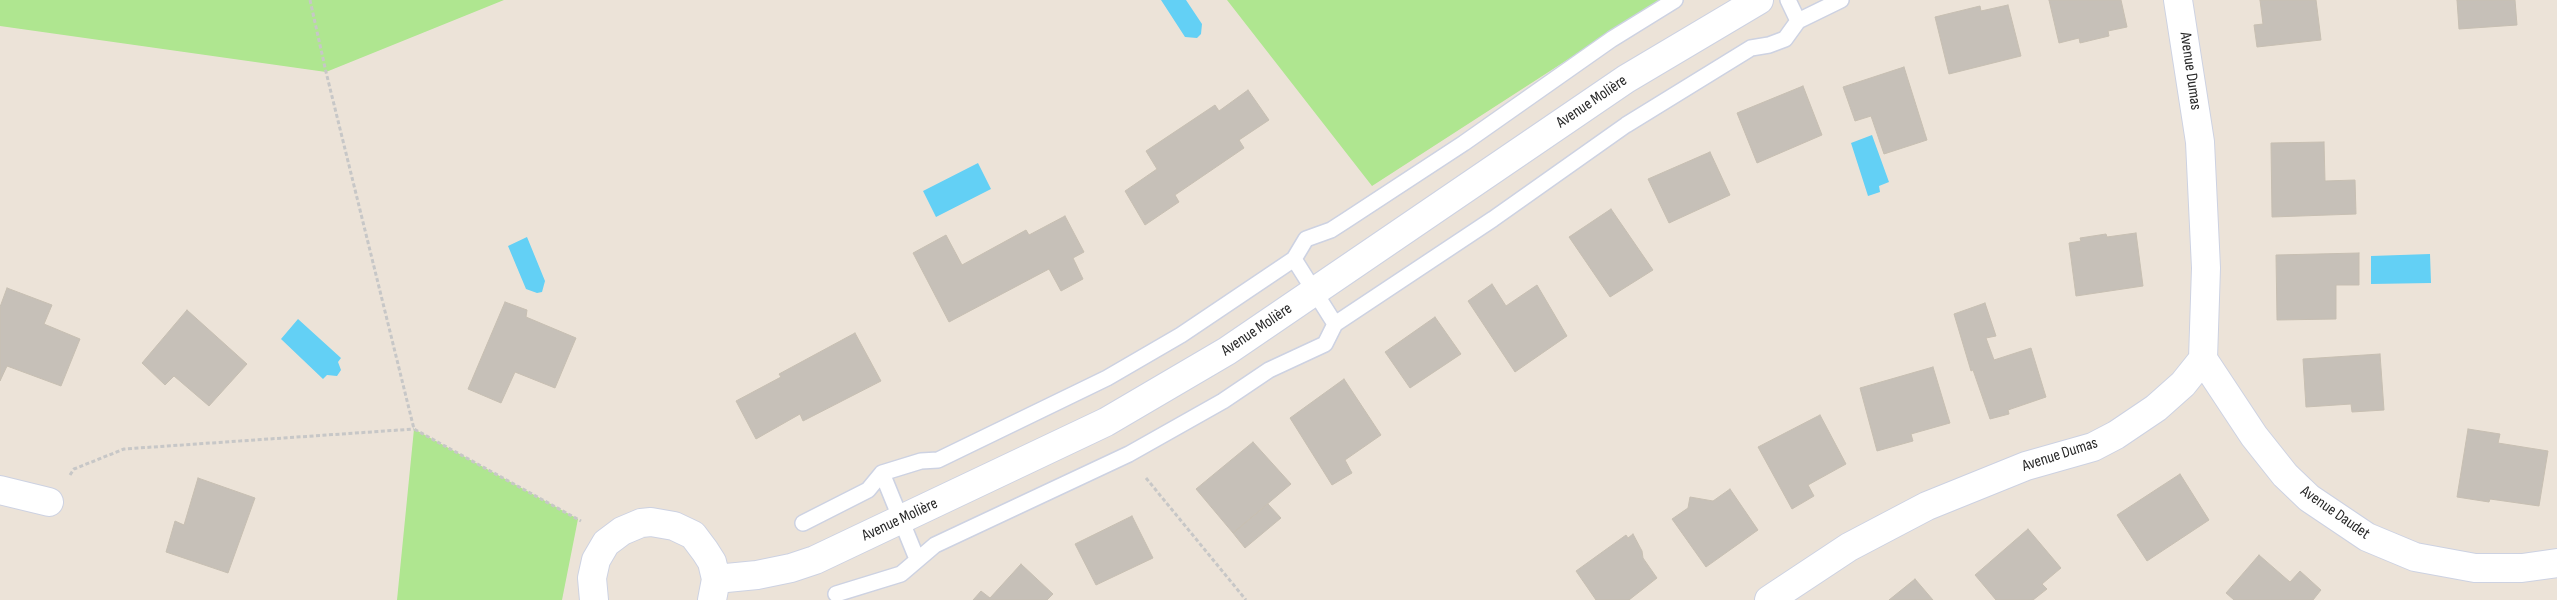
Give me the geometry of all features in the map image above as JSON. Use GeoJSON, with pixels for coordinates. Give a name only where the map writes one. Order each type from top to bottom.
{"type":"FeatureCollection","features":[{"type":"Feature","properties":{"kind":"street","name":"Avenue Molière"},"geometry":{"type":"LineString","coordinates":[[594,600],[592,578],[596,560],[606,543],[622,531],[641,523],[663,523],[692,535],[712,562],[714,590],[757,575],[791,568],[815,560],[1106,422],[1227,351],[1626,79],[1759,0]]}},
{"type":"Feature","properties":{"kind":"street","name":"Avenue Dumas"},"geometry":{"type":"LineString","coordinates":[[1769,600],[1849,547],[1927,506],[2026,466],[2093,447],[2156,408],[2183,384],[2203,358],[2206,268],[2200,142],[2178,0]]}},
{"type":"Feature","properties":{"kind":"street","name":"Avenue Daudet"},"geometry":{"type":"LineString","coordinates":[[2203,358],[2254,436],[2285,475],[2308,498],[2367,538],[2415,557],[2475,568],[2522,568],[2557,563]]}},
{"type":"Feature","properties":{"kind":"street"},"geometry":{"type":"LineString","coordinates":[[0,490],[49,502]]}},
{"type":"Feature","properties":{"kind":"lane"},"geometry":{"type":"LineString","coordinates":[[803,523],[868,490],[882,474],[921,461],[938,460],[1107,378],[1181,335],[1294,259],[1306,239],[1331,230],[1345,221],[1464,142],[1612,39],[1675,0]]}},
{"type":"Feature","properties":{"kind":"lane"},"geometry":{"type":"LineString","coordinates":[[1788,0],[1798,21]]}},
{"type":"Feature","properties":{"kind":"lane"},"geometry":{"type":"LineString","coordinates":[[836,594],[901,574],[935,545],[1129,454],[1215,406],[1269,370],[1325,344],[1335,324],[1493,219],[1626,125],[1751,48],[1770,45],[1785,39],[1798,21],[1841,0]]}},
{"type":"Feature","properties":{"kind":"lane"},"geometry":{"type":"LineString","coordinates":[[1294,259],[1313,292],[1335,324]]}},
{"type":"Feature","properties":{"kind":"lane"},"geometry":{"type":"LineString","coordinates":[[882,474],[917,559]]}},
{"type":"Feature","properties":{"kind":"path"},"geometry":{"type":"LineString","coordinates":[[310,0],[414,429]]}},
{"type":"Feature","properties":{"kind":"path"},"geometry":{"type":"LineString","coordinates":[[49,502],[74,469],[124,449],[414,429],[578,519],[606,543]]}},
{"type":"Feature","properties":{"kind":"path"},"geometry":{"type":"LineString","coordinates":[[1129,454],[1246,600]]}},
{"type":"Feature","properties":{"kind":"green space"},"geometry":{"type":"Polygon","coordinates":[[[0,0],[504,0],[326,72],[0,26],[0,0]]]}},
{"type":"Feature","properties":{"kind":"green space"},"geometry":{"type":"Polygon","coordinates":[[[1227,0],[1660,0],[1372,186],[1227,0]]]}},
{"type":"Feature","properties":{"kind":"green space"},"geometry":{"type":"Polygon","coordinates":[[[414,429],[578,519],[562,600],[397,600],[414,429]]]}},
{"type":"Feature","properties":{"kind":"water"},"geometry":{"type":"Polygon","coordinates":[[[1161,0],[1186,0],[1202,24],[1201,34],[1197,38],[1185,37],[1161,0]]]}},
{"type":"Feature","properties":{"kind":"water"},"geometry":{"type":"Polygon","coordinates":[[[1872,135],[1889,182],[1879,186],[1880,192],[1868,196],[1851,143],[1872,135]]]}},
{"type":"Feature","properties":{"kind":"water"},"geometry":{"type":"Polygon","coordinates":[[[978,163],[991,189],[936,217],[923,191],[978,163]]]}},
{"type":"Feature","properties":{"kind":"water"},"geometry":{"type":"Polygon","coordinates":[[[527,237],[545,281],[542,292],[537,293],[526,289],[508,246],[527,237]]]}},
{"type":"Feature","properties":{"kind":"water"},"geometry":{"type":"Polygon","coordinates":[[[2430,254],[2431,283],[2371,284],[2371,256],[2430,254]]]}},
{"type":"Feature","properties":{"kind":"water"},"geometry":{"type":"Polygon","coordinates":[[[298,319],[341,358],[338,362],[341,370],[337,376],[327,375],[323,379],[281,339],[298,319]]]}},
{"type":"Feature","properties":{"kind":"building"},"geometry":{"type":"Polygon","coordinates":[[[2049,0],[2121,0],[2127,27],[2108,31],[2109,36],[2080,43],[2079,38],[2059,43],[2049,0]]]}},
{"type":"Feature","properties":{"kind":"building"},"geometry":{"type":"Polygon","coordinates":[[[2260,0],[2316,0],[2321,40],[2257,47],[2254,25],[2263,24],[2260,0]]]}},
{"type":"Feature","properties":{"kind":"building"},"geometry":{"type":"Polygon","coordinates":[[[2457,0],[2515,0],[2517,25],[2459,29],[2457,0]]]}},
{"type":"Feature","properties":{"kind":"building"},"geometry":{"type":"Polygon","coordinates":[[[2008,5],[2021,56],[1949,74],[1935,17],[1980,6],[1981,11],[2008,5]]]}},
{"type":"Feature","properties":{"kind":"building"},"geometry":{"type":"Polygon","coordinates":[[[1904,67],[1927,140],[1884,154],[1871,116],[1855,121],[1843,87],[1904,67]]]}},
{"type":"Feature","properties":{"kind":"building"},"geometry":{"type":"Polygon","coordinates":[[[1803,86],[1822,135],[1757,163],[1737,113],[1803,86]]]}},
{"type":"Feature","properties":{"kind":"building"},"geometry":{"type":"Polygon","coordinates":[[[1248,90],[1269,120],[1239,140],[1244,148],[1175,195],[1179,202],[1145,225],[1125,191],[1157,169],[1146,151],[1215,105],[1219,111],[1248,90]]]}},
{"type":"Feature","properties":{"kind":"building"},"geometry":{"type":"Polygon","coordinates":[[[2324,142],[2325,181],[2355,180],[2356,214],[2272,217],[2271,143],[2324,142]]]}},
{"type":"Feature","properties":{"kind":"building"},"geometry":{"type":"Polygon","coordinates":[[[1710,152],[1730,195],[1669,223],[1648,179],[1710,152]]]}},
{"type":"Feature","properties":{"kind":"building"},"geometry":{"type":"Polygon","coordinates":[[[1611,209],[1653,270],[1610,297],[1569,237],[1611,209]]]}},
{"type":"Feature","properties":{"kind":"building"},"geometry":{"type":"Polygon","coordinates":[[[1065,216],[1084,252],[1073,258],[1083,279],[1061,291],[1049,269],[949,322],[913,253],[946,235],[962,265],[1026,230],[1029,235],[1065,216]]]}},
{"type":"Feature","properties":{"kind":"building"},"geometry":{"type":"Polygon","coordinates":[[[2136,233],[2143,286],[2076,296],[2069,243],[2081,241],[2080,238],[2106,234],[2107,237],[2136,233]]]}},
{"type":"Feature","properties":{"kind":"building"},"geometry":{"type":"Polygon","coordinates":[[[2359,253],[2359,285],[2336,285],[2336,319],[2277,320],[2276,255],[2359,253]]]}},
{"type":"Feature","properties":{"kind":"building"},"geometry":{"type":"Polygon","coordinates":[[[1492,284],[1506,306],[1537,285],[1567,336],[1515,372],[1468,301],[1492,284]]]}},
{"type":"Feature","properties":{"kind":"building"},"geometry":{"type":"Polygon","coordinates":[[[7,288],[52,305],[44,324],[80,339],[61,386],[7,366],[0,381],[0,307],[7,288]]]}},
{"type":"Feature","properties":{"kind":"building"},"geometry":{"type":"Polygon","coordinates":[[[505,302],[527,310],[526,317],[576,338],[555,388],[515,372],[501,403],[468,389],[505,302]]]}},
{"type":"Feature","properties":{"kind":"building"},"geometry":{"type":"Polygon","coordinates":[[[1985,303],[1996,336],[1986,338],[1994,360],[2031,348],[2046,397],[2008,410],[2009,414],[1990,419],[1973,370],[1971,371],[1954,314],[1985,303]]]}},
{"type":"Feature","properties":{"kind":"building"},"geometry":{"type":"Polygon","coordinates":[[[187,310],[247,364],[209,406],[174,376],[165,385],[142,363],[187,310]]]}},
{"type":"Feature","properties":{"kind":"building"},"geometry":{"type":"Polygon","coordinates":[[[1435,317],[1461,354],[1410,388],[1385,352],[1435,317]]]}},
{"type":"Feature","properties":{"kind":"building"},"geometry":{"type":"Polygon","coordinates":[[[855,333],[881,381],[803,421],[800,414],[756,439],[736,401],[781,377],[779,374],[855,333]]]}},
{"type":"Feature","properties":{"kind":"building"},"geometry":{"type":"Polygon","coordinates":[[[2380,354],[2384,410],[2352,412],[2351,404],[2306,407],[2303,359],[2380,354]]]}},
{"type":"Feature","properties":{"kind":"building"},"geometry":{"type":"Polygon","coordinates":[[[1933,367],[1950,423],[1911,434],[1913,441],[1877,451],[1860,388],[1933,367]]]}},
{"type":"Feature","properties":{"kind":"building"},"geometry":{"type":"Polygon","coordinates":[[[1344,379],[1381,435],[1345,460],[1352,473],[1332,485],[1290,418],[1344,379]]]}},
{"type":"Feature","properties":{"kind":"building"},"geometry":{"type":"Polygon","coordinates":[[[1820,415],[1846,464],[1808,485],[1814,496],[1792,509],[1758,447],[1820,415]]]}},
{"type":"Feature","properties":{"kind":"building"},"geometry":{"type":"Polygon","coordinates":[[[2468,429],[2500,434],[2498,443],[2548,451],[2539,506],[2490,499],[2489,502],[2457,497],[2468,429]]]}},
{"type":"Feature","properties":{"kind":"building"},"geometry":{"type":"Polygon","coordinates":[[[1253,442],[1291,484],[1233,533],[1196,489],[1253,442]]]}},
{"type":"Feature","properties":{"kind":"building"},"geometry":{"type":"Polygon","coordinates":[[[2180,474],[2209,520],[2147,561],[2117,515],[2180,474]]]}},
{"type":"Feature","properties":{"kind":"building"},"geometry":{"type":"Polygon","coordinates":[[[198,478],[255,498],[228,573],[166,552],[175,521],[184,525],[198,478]]]}},
{"type":"Feature","properties":{"kind":"building"},"geometry":{"type":"Polygon","coordinates":[[[1730,489],[1758,530],[1706,567],[1672,519],[1688,508],[1690,497],[1713,501],[1730,489]]]}},
{"type":"Feature","properties":{"kind":"building"},"geometry":{"type":"Polygon","coordinates":[[[1268,504],[1281,518],[1245,548],[1233,533],[1268,504]]]}},
{"type":"Feature","properties":{"kind":"building"},"geometry":{"type":"Polygon","coordinates":[[[1132,516],[1153,558],[1096,585],[1075,544],[1132,516]]]}},
{"type":"Feature","properties":{"kind":"building"},"geometry":{"type":"Polygon","coordinates":[[[2028,529],[2061,568],[2042,584],[2047,589],[2033,600],[1996,600],[1975,575],[2028,529]]]}},
{"type":"Feature","properties":{"kind":"building"},"geometry":{"type":"Polygon","coordinates":[[[1633,534],[1642,551],[1643,558],[1657,578],[1629,600],[1596,600],[1576,571],[1626,535],[1628,538],[1633,534]]]}},
{"type":"Feature","properties":{"kind":"building"},"geometry":{"type":"Polygon","coordinates":[[[2259,555],[2290,582],[2300,571],[2321,590],[2313,600],[2234,600],[2226,593],[2259,555]]]}},
{"type":"Feature","properties":{"kind":"building"},"geometry":{"type":"Polygon","coordinates":[[[1021,564],[1053,594],[1047,600],[973,600],[981,591],[990,598],[1021,564]]]}},
{"type":"Feature","properties":{"kind":"building"},"geometry":{"type":"Polygon","coordinates":[[[1915,579],[1933,600],[1889,600],[1915,579]]]}}]}
